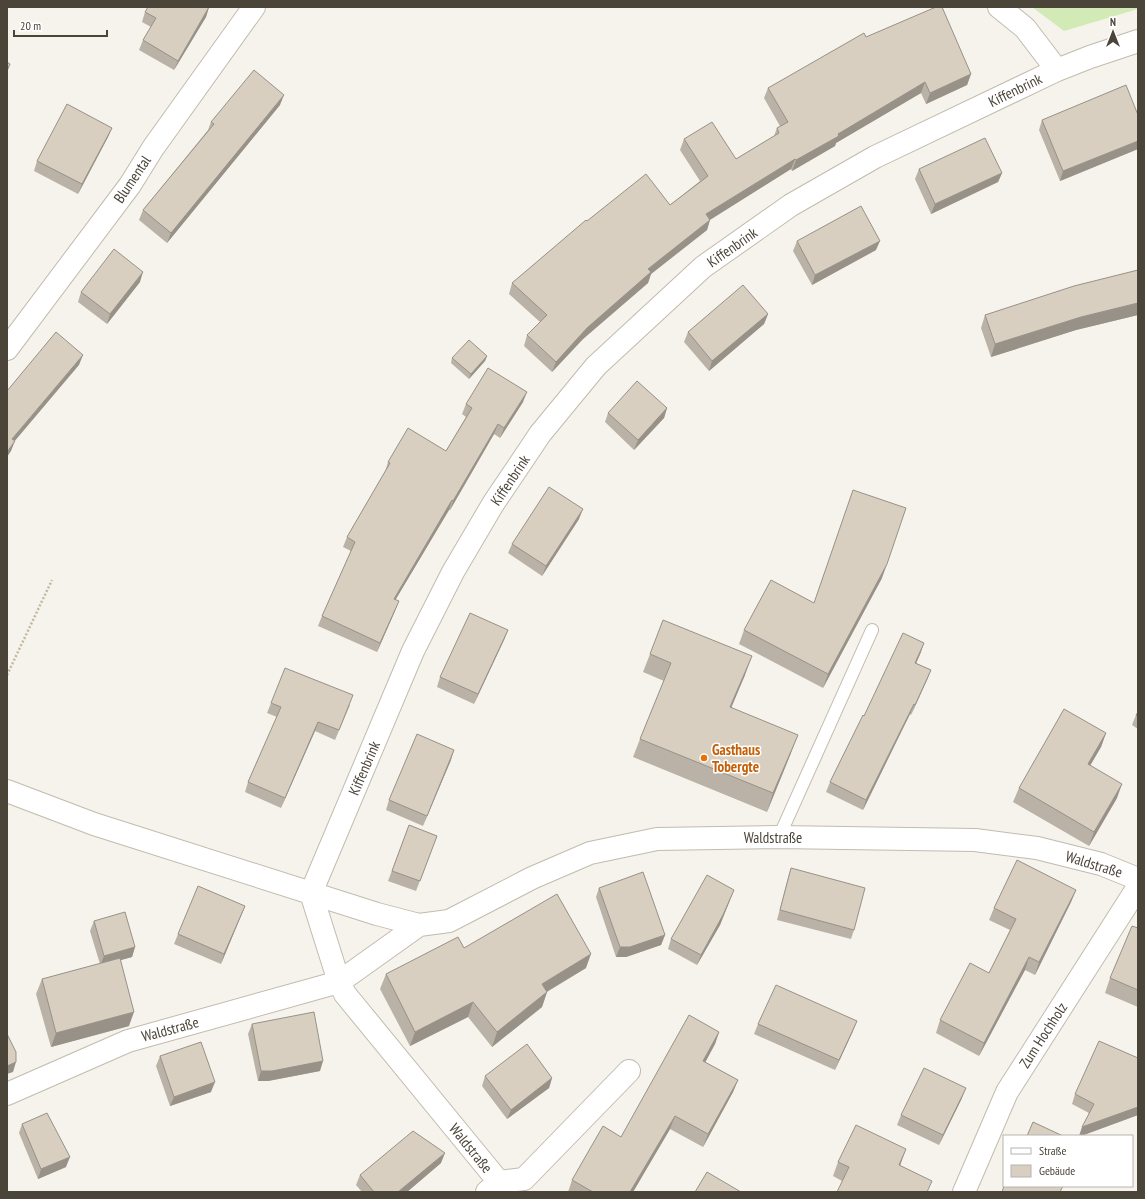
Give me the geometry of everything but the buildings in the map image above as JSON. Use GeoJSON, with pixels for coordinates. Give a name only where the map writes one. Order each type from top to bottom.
{"type":"FeatureCollection","features":[{"type":"Feature","properties":{"kind":"street","name":"Blumental"},"geometry":{"type":"LineString","coordinates":[[7,349],[130,184],[153,148],[254,7]]}},
{"type":"Feature","properties":{"kind":"street"},"geometry":{"type":"LineString","coordinates":[[999,7],[1025,28],[1057,70]]}},
{"type":"Feature","properties":{"kind":"street","name":"Kiffenbrink"},"geometry":{"type":"LineString","coordinates":[[311,893],[413,651],[453,572],[493,504],[540,434],[596,366],[703,266],[791,205],[875,157],[1057,70],[1138,41]]}},
{"type":"Feature","properties":{"kind":"street"},"geometry":{"type":"LineString","coordinates":[[7,791],[94,824],[311,893]]}},
{"type":"Feature","properties":{"kind":"street","name":"Waldstraße"},"geometry":{"type":"LineString","coordinates":[[311,893],[377,914],[419,925],[449,921],[532,878],[590,853],[657,839],[779,837],[975,840],[1037,848],[1101,864],[1138,878]]}},
{"type":"Feature","properties":{"kind":"street","name":"Zum Hochholz"},"geometry":{"type":"LineString","coordinates":[[964,1192],[1007,1092],[1138,887]]}},
{"type":"Feature","properties":{"kind":"street","name":"Waldstraße"},"geometry":{"type":"LineString","coordinates":[[311,893],[339,982],[345,994],[493,1187],[524,1178],[630,1071]]}},
{"type":"Feature","properties":{"kind":"street","name":"Waldstraße"},"geometry":{"type":"LineString","coordinates":[[7,1094],[128,1040],[339,982],[419,925]]}},
{"type":"Feature","properties":{"kind":"lane"},"geometry":{"type":"LineString","coordinates":[[779,837],[872,630]]}},
{"type":"Feature","properties":{"kind":"path"},"geometry":{"type":"LineString","coordinates":[[7,675],[52,580]]}},
{"type":"Feature","properties":{"kind":"green space"},"geometry":{"type":"Polygon","coordinates":[[[1032,7],[1138,7],[1138,9],[1064,31],[1032,7]]]}},
{"type":"Feature","properties":{"kind":"place","name":"Gasthaus Tobergte"},"geometry":{"type":"Point","coordinates":[704,758]}}]}
